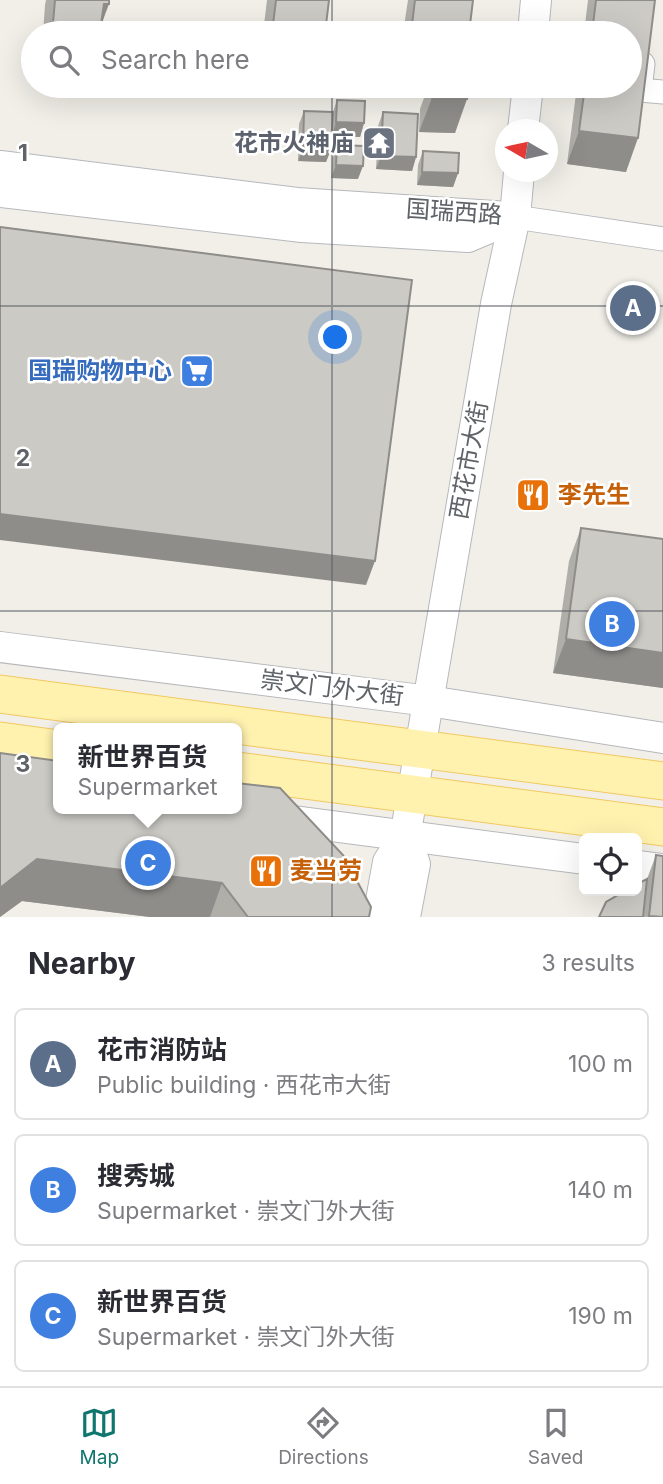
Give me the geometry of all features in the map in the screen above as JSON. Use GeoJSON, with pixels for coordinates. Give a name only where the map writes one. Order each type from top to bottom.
{"type":"FeatureCollection","features":[{"type":"Feature","properties":{"kind":"main road","name":"崇文门外大街"},"geometry":{"type":"LineString","coordinates":[[0,694],[221,723]]}},
{"type":"Feature","properties":{"kind":"main road","name":"崇文门外大街"},"geometry":{"type":"LineString","coordinates":[[242,726],[663,781]]}},
{"type":"Feature","properties":{"kind":"main road"},"geometry":{"type":"LineString","coordinates":[[0,741],[53,748]]}},
{"type":"Feature","properties":{"kind":"main road"},"geometry":{"type":"LineString","coordinates":[[242,772],[663,827]]}},
{"type":"Feature","properties":{"kind":"street"},"geometry":{"type":"LineString","coordinates":[[534,21],[536,0]]}},
{"type":"Feature","properties":{"kind":"street"},"geometry":{"type":"LineString","coordinates":[[642,73],[646,39]]}},
{"type":"Feature","properties":{"kind":"street"},"geometry":{"type":"LineString","coordinates":[[642,90],[663,92]]}},
{"type":"Feature","properties":{"kind":"street"},"geometry":{"type":"LineString","coordinates":[[524,119],[527,98]]}},
{"type":"Feature","properties":{"kind":"street","name":"国瑞西路"},"geometry":{"type":"LineString","coordinates":[[0,166],[297,203],[515,217]]}},
{"type":"Feature","properties":{"kind":"street","name":"西花市大街"},"geometry":{"type":"LineString","coordinates":[[405,837],[496,304],[515,217],[518,182]]}},
{"type":"Feature","properties":{"kind":"street","name":"国瑞西路"},"geometry":{"type":"LineString","coordinates":[[0,191],[302,227],[468,237],[515,217]]}},
{"type":"Feature","properties":{"kind":"street"},"geometry":{"type":"LineString","coordinates":[[515,217],[663,239]]}},
{"type":"Feature","properties":{"kind":"street","name":"崇文门外大街"},"geometry":{"type":"LineString","coordinates":[[0,647],[429,701],[663,738]]}},
{"type":"Feature","properties":{"kind":"street"},"geometry":{"type":"LineString","coordinates":[[238,814],[579,858]]}},
{"type":"Feature","properties":{"kind":"street"},"geometry":{"type":"LineString","coordinates":[[378,917],[388,862],[405,837]]}},
{"type":"Feature","properties":{"kind":"street"},"geometry":{"type":"LineString","coordinates":[[405,837],[415,864],[405,917]]}},
{"type":"Feature","properties":{"kind":"street"},"geometry":{"type":"LineString","coordinates":[[642,867],[663,869]]}},
{"type":"Feature","properties":{"kind":"building"},"geometry":{"type":"Polygon","coordinates":[[[55,0],[109,0],[109,4],[104,4],[101,21],[53,21],[55,0]]]}},
{"type":"Feature","properties":{"kind":"building"},"geometry":{"type":"Polygon","coordinates":[[[276,0],[329,0],[326,21],[273,21],[276,0]]]}},
{"type":"Feature","properties":{"kind":"building"},"geometry":{"type":"Polygon","coordinates":[[[415,0],[473,0],[470,21],[412,21],[415,0]]]}},
{"type":"Feature","properties":{"kind":"building"},"geometry":{"type":"Polygon","coordinates":[[[596,0],[655,0],[638,138],[579,131],[583,98],[642,98],[642,21],[593,21],[596,0]]]}},
{"type":"Feature","properties":{"kind":"building"},"geometry":{"type":"Polygon","coordinates":[[[337,100],[365,101],[364,123],[336,122],[337,100]]]}},
{"type":"Feature","properties":{"kind":"building"},"geometry":{"type":"Polygon","coordinates":[[[304,111],[333,112],[331,149],[303,148],[304,111]]]}},
{"type":"Feature","properties":{"kind":"building"},"geometry":{"type":"Polygon","coordinates":[[[383,112],[418,114],[416,157],[381,156],[383,112]]]}},
{"type":"Feature","properties":{"kind":"building"},"geometry":{"type":"Polygon","coordinates":[[[337,145],[364,146],[363,166],[336,165],[337,145]]]}},
{"type":"Feature","properties":{"kind":"building"},"geometry":{"type":"Polygon","coordinates":[[[423,151],[459,153],[458,173],[422,172],[423,151]]]}},
{"type":"Feature","properties":{"kind":"building","name":"国瑞购物中心"},"geometry":{"type":"Polygon","coordinates":[[[0,227],[412,280],[375,561],[0,514],[0,227]]]}},
{"type":"Feature","properties":{"kind":"building"},"geometry":{"type":"Polygon","coordinates":[[[581,528],[663,539],[663,653],[566,639],[581,528]]]}},
{"type":"Feature","properties":{"kind":"building"},"geometry":{"type":"Polygon","coordinates":[[[0,753],[53,760],[53,814],[242,814],[242,784],[280,788],[343,855],[371,907],[369,917],[248,917],[222,883],[37,859],[0,888],[0,753]]]}},
{"type":"Feature","properties":{"kind":"building"},"geometry":{"type":"Polygon","coordinates":[[[656,855],[663,856],[663,917],[649,916],[656,855]]]}},
{"type":"Feature","properties":{"kind":"building"},"geometry":{"type":"Polygon","coordinates":[[[647,879],[643,917],[599,917],[606,902],[616,896],[642,896],[642,882],[647,879]]]}},
{"type":"Feature","properties":{"kind":"place","name":"花市火神庙"},"geometry":{"type":"Point","coordinates":[379,143]}},
{"type":"Feature","properties":{"kind":"place","name":"花市消防站"},"geometry":{"type":"Point","coordinates":[633,308]}},
{"type":"Feature","properties":{"kind":"place","name":"国瑞购物中心"},"geometry":{"type":"Point","coordinates":[197,371]}},
{"type":"Feature","properties":{"kind":"place","name":"李先生"},"geometry":{"type":"Point","coordinates":[533,495]}},
{"type":"Feature","properties":{"kind":"place","name":"搜秀城"},"geometry":{"type":"Point","coordinates":[612,624]}},
{"type":"Feature","properties":{"kind":"place","name":"新世界百货"},"geometry":{"type":"Point","coordinates":[148,863]}},
{"type":"Feature","properties":{"kind":"place","name":"麦当劳"},"geometry":{"type":"Point","coordinates":[266,871]}}]}
